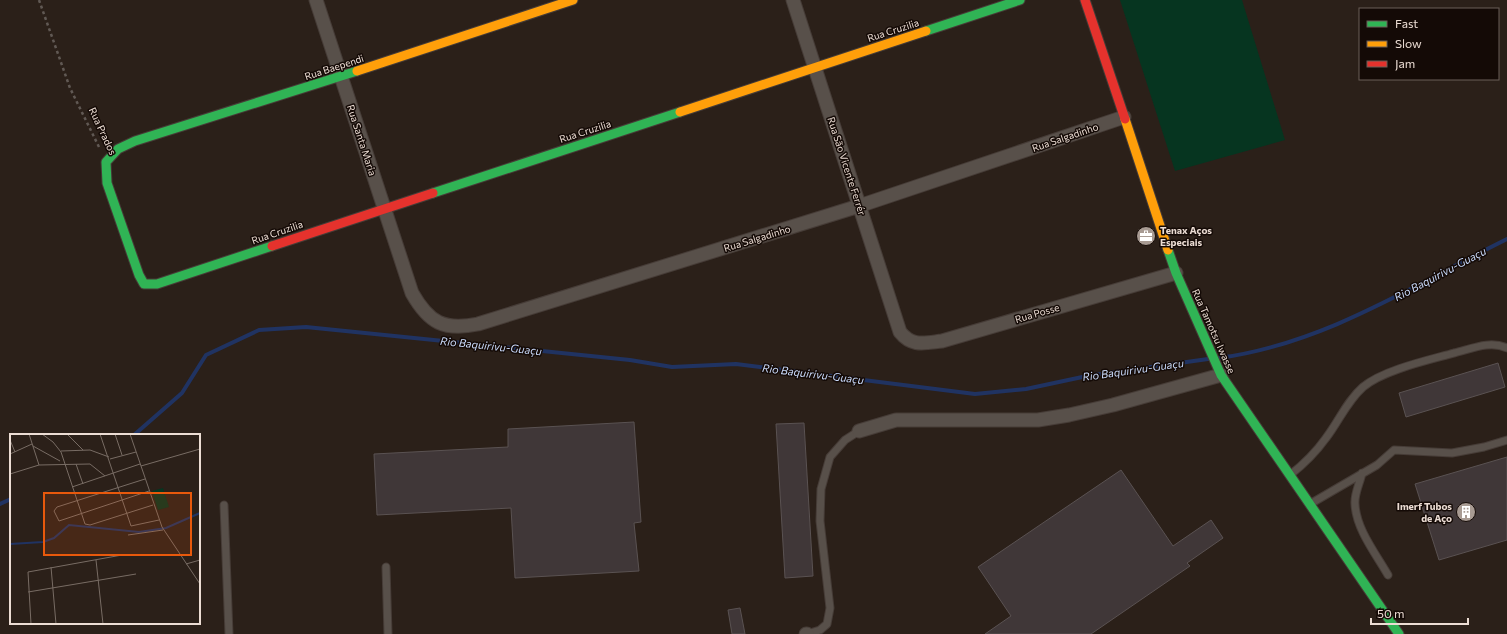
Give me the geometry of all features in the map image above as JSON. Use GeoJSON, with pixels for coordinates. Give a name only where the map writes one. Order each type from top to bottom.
{"type":"FeatureCollection","features":[{"type":"Feature","properties":{"kind":"street","name":"Rua Santa Maria"},"geometry":{"type":"LineString","coordinates":[[316,0],[408,280]]}},
{"type":"Feature","properties":{"kind":"street","name":"Rua Baependi"},"geometry":{"type":"LineString","coordinates":[[106,162],[118,149],[135,141],[574,0]]}},
{"type":"Feature","properties":{"kind":"street","name":"Rua São Vicente Ferrér"},"geometry":{"type":"LineString","coordinates":[[793,0],[900,332]]}},
{"type":"Feature","properties":{"kind":"street","name":"Rua Cruzilia"},"geometry":{"type":"LineString","coordinates":[[157,284],[384,208],[1020,0]]}},
{"type":"Feature","properties":{"kind":"street","name":"Rua Tamotsu Iwasse"},"geometry":{"type":"LineString","coordinates":[[1085,0],[1176,273],[1220,373],[1399,634]]}},
{"type":"Feature","properties":{"kind":"street","name":"Rua Salgadinho"},"geometry":{"type":"LineString","coordinates":[[408,280],[412,293],[427,316],[450,327],[463,327],[478,324],[859,206],[1124,117]]}},
{"type":"Feature","properties":{"kind":"street","name":"Rua Prados"},"geometry":{"type":"LineString","coordinates":[[106,162],[107,184],[138,275],[144,284],[157,284]]}},
{"type":"Feature","properties":{"kind":"street","name":"Rua Posse"},"geometry":{"type":"LineString","coordinates":[[900,332],[906,340],[914,343],[942,341],[1176,273]]}},
{"type":"Feature","properties":{"kind":"street"},"geometry":{"type":"LineString","coordinates":[[859,431],[896,420],[1038,420],[1113,405],[1220,373]]}},
{"type":"Feature","properties":{"kind":"lane"},"geometry":{"type":"LineString","coordinates":[[1290,475],[1315,452],[1327,438],[1351,399],[1364,386],[1380,376],[1425,361],[1486,345],[1499,344],[1507,348]]}},
{"type":"Feature","properties":{"kind":"lane"},"geometry":{"type":"LineString","coordinates":[[806,634],[820,630],[827,624],[830,608],[820,521],[821,489],[830,457],[845,440],[859,431]]}},
{"type":"Feature","properties":{"kind":"lane"},"geometry":{"type":"LineString","coordinates":[[1310,504],[1377,465],[1394,450],[1452,453],[1484,448],[1507,440]]}},
{"type":"Feature","properties":{"kind":"lane"},"geometry":{"type":"LineString","coordinates":[[1362,473],[1355,497],[1356,511],[1368,540],[1388,575]]}},
{"type":"Feature","properties":{"kind":"lane"},"geometry":{"type":"LineString","coordinates":[[224,505],[229,634]]}},
{"type":"Feature","properties":{"kind":"lane"},"geometry":{"type":"LineString","coordinates":[[386,567],[388,634]]}},
{"type":"Feature","properties":{"kind":"path","name":"Rua Prados"},"geometry":{"type":"LineString","coordinates":[[39,0],[70,88],[106,162]]}},
{"type":"Feature","properties":{"kind":"green space"},"geometry":{"type":"Polygon","coordinates":[[[1120,0],[1242,0],[1285,140],[1175,171],[1120,0]]]}},
{"type":"Feature","properties":{"kind":"building"},"geometry":{"type":"Polygon","coordinates":[[[1498,363],[1505,387],[1406,417],[1399,393],[1498,363]]]}},
{"type":"Feature","properties":{"kind":"building"},"geometry":{"type":"Polygon","coordinates":[[[634,422],[641,522],[634,523],[639,571],[515,578],[511,508],[377,515],[374,454],[508,447],[508,429],[634,422]]]}},
{"type":"Feature","properties":{"kind":"building"},"geometry":{"type":"Polygon","coordinates":[[[804,423],[813,576],[785,578],[776,424],[804,423]]]}},
{"type":"Feature","properties":{"kind":"building","name":"Imerf Tubos de Aço"},"geometry":{"type":"Polygon","coordinates":[[[1507,457],[1507,540],[1439,560],[1415,484],[1507,457]]]}},
{"type":"Feature","properties":{"kind":"building"},"geometry":{"type":"Polygon","coordinates":[[[1121,470],[1173,546],[1211,520],[1223,538],[1187,563],[1190,566],[1091,634],[985,634],[1011,616],[978,567],[1121,470]]]}},
{"type":"Feature","properties":{"kind":"building"},"geometry":{"type":"Polygon","coordinates":[[[740,608],[745,634],[732,634],[728,610],[740,608]]]}},
{"type":"Feature","properties":{"kind":"waterway","name":"Rio Baquirivu-Guaçu"},"geometry":{"type":"LineString","coordinates":[[1219,358],[1258,351],[1295,340],[1332,326],[1403,293],[1507,239]]}},
{"type":"Feature","properties":{"kind":"waterway","name":"Rio Baquirivu-Guaçu"},"geometry":{"type":"LineString","coordinates":[[135,434],[182,393],[206,355],[259,330],[306,327],[630,360],[672,367],[736,364],[975,394],[1026,389],[1087,376],[1208,359]]}},
{"type":"Feature","properties":{"kind":"waterway","name":"Rio Baquirivu-Guaçu"},"geometry":{"type":"LineString","coordinates":[[0,504],[10,499]]}},
{"type":"Feature","properties":{"kind":"traffic: fast"},"geometry":{"type":"LineString","coordinates":[[926,31],[1020,0]]}},
{"type":"Feature","properties":{"kind":"traffic: fast"},"geometry":{"type":"LineString","coordinates":[[272,246],[157,284],[144,284],[139,275],[107,183],[106,162],[118,149],[135,141],[357,71]]}},
{"type":"Feature","properties":{"kind":"traffic: fast"},"geometry":{"type":"LineString","coordinates":[[433,193],[680,112]]}},
{"type":"Feature","properties":{"kind":"traffic: fast"},"geometry":{"type":"LineString","coordinates":[[1168,250],[1176,273],[1221,375],[1399,634]]}},
{"type":"Feature","properties":{"kind":"traffic: slow"},"geometry":{"type":"LineString","coordinates":[[357,71],[573,0]]}},
{"type":"Feature","properties":{"kind":"traffic: slow"},"geometry":{"type":"LineString","coordinates":[[680,112],[926,31]]}},
{"type":"Feature","properties":{"kind":"traffic: slow"},"geometry":{"type":"LineString","coordinates":[[1125,119],[1168,250]]}},
{"type":"Feature","properties":{"kind":"traffic: jam"},"geometry":{"type":"LineString","coordinates":[[1085,0],[1125,119]]}},
{"type":"Feature","properties":{"kind":"traffic: jam"},"geometry":{"type":"LineString","coordinates":[[272,246],[433,193]]}},
{"type":"Feature","properties":{"kind":"place","name":"Tenax Aços Especiais"},"geometry":{"type":"Point","coordinates":[1146,236]}},
{"type":"Feature","properties":{"kind":"place","name":"Imerf Tubos de Aço"},"geometry":{"type":"Point","coordinates":[1466,512]}}]}
